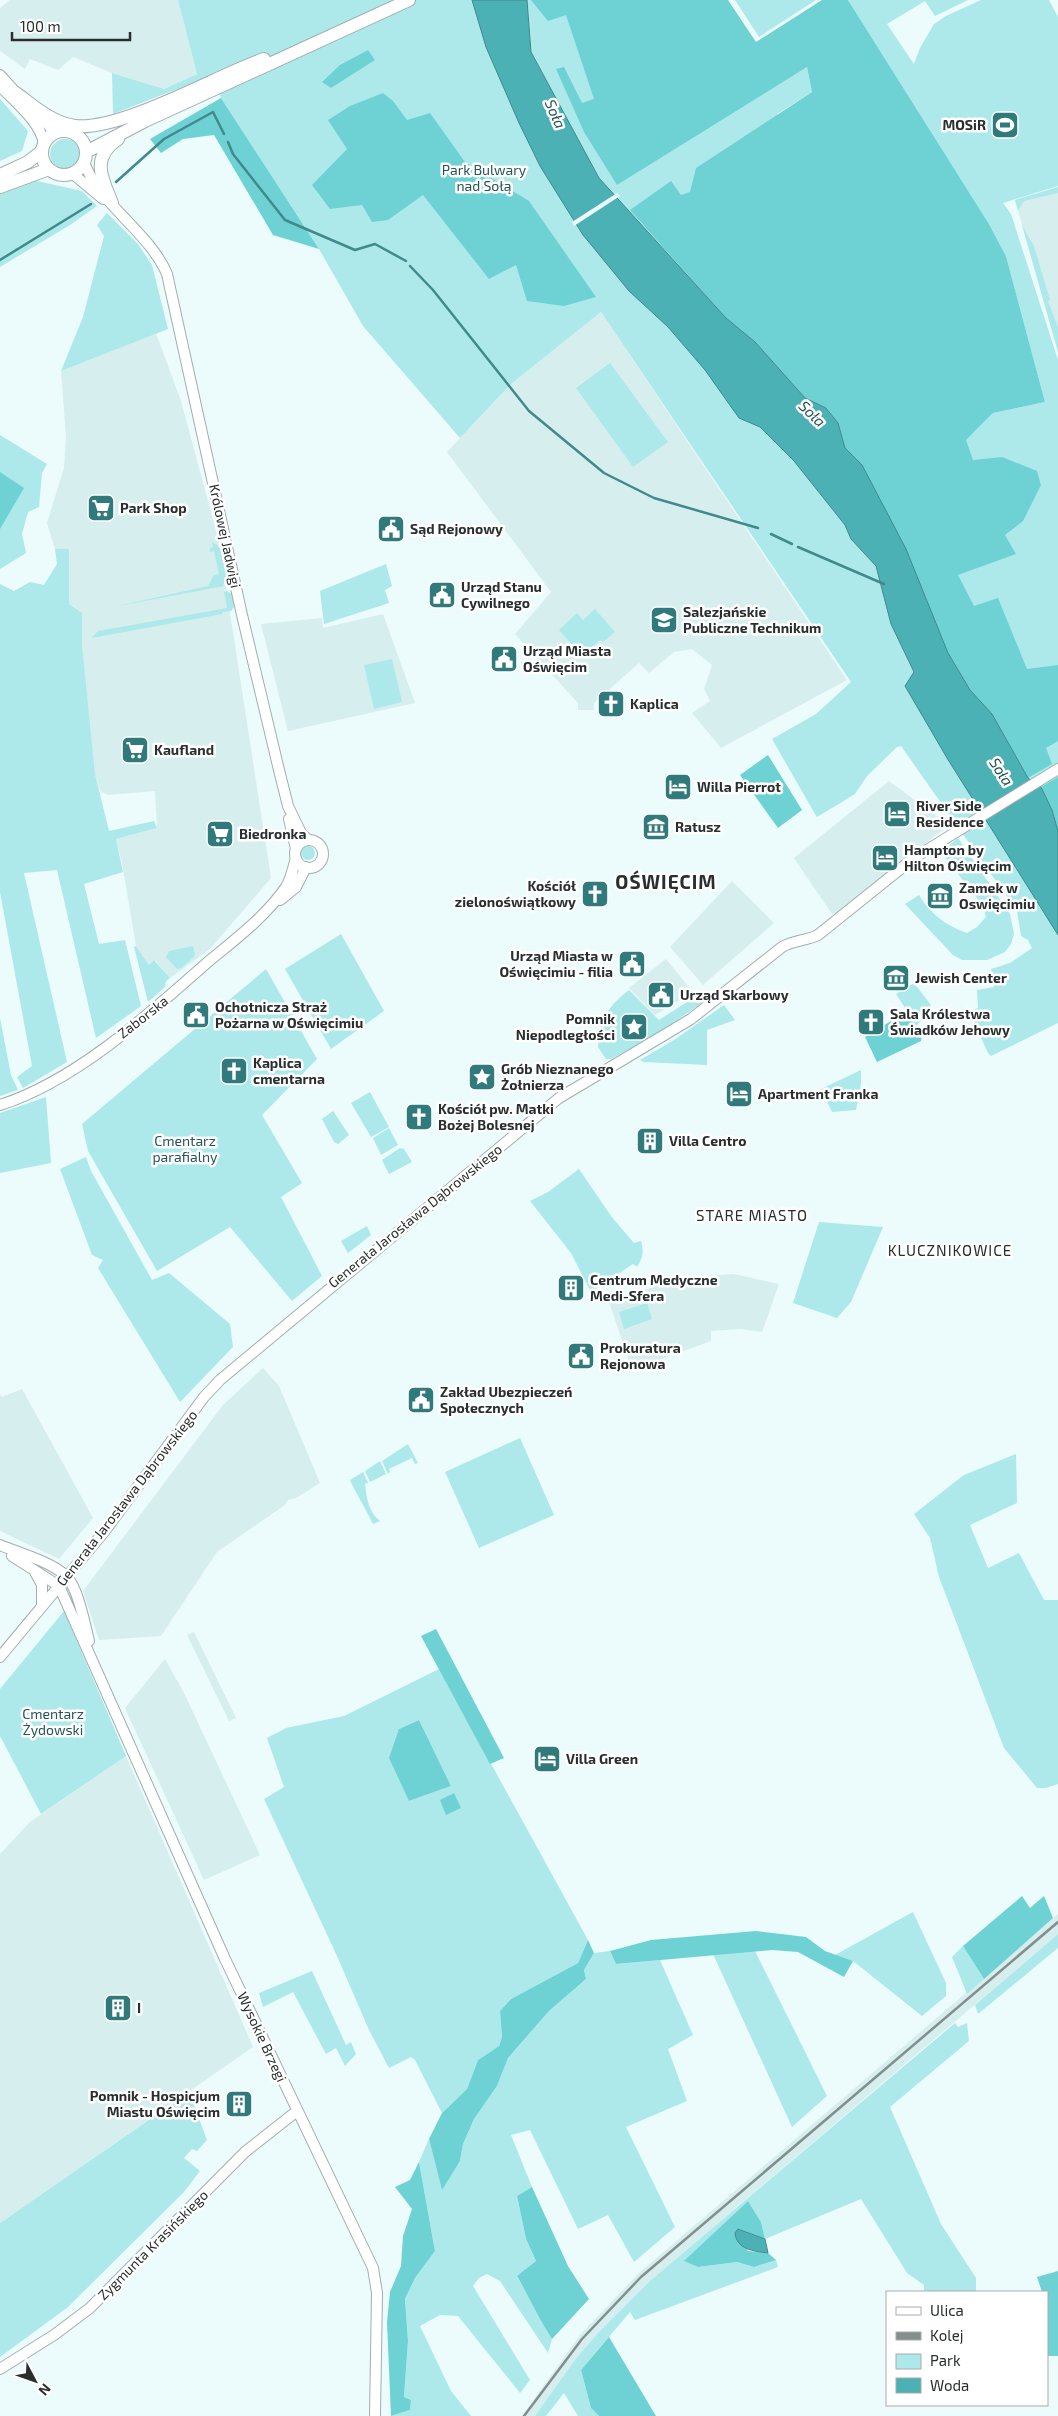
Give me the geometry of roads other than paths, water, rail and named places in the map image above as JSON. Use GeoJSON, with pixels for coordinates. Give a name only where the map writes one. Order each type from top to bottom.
{"type":"FeatureCollection","features":[{"type":"Feature","properties":{"kind":"main road"},"geometry":{"type":"LineString","coordinates":[[0,175],[28,162],[56,133],[68,132],[78,137],[145,116],[409,0]]}},
{"type":"Feature","properties":{"kind":"main road"},"geometry":{"type":"LineString","coordinates":[[16,93],[54,120],[74,126],[97,125],[145,116]]}},
{"type":"Feature","properties":{"kind":"main road"},"geometry":{"type":"LineString","coordinates":[[43,148],[45,164],[49,169],[60,175],[73,174],[85,157],[145,116]]}},
{"type":"Feature","properties":{"kind":"main road"},"geometry":{"type":"LineString","coordinates":[[112,203],[101,174],[104,153],[115,141],[145,116]]}},
{"type":"Feature","properties":{"kind":"main road"},"geometry":{"type":"LineString","coordinates":[[78,137],[85,157]]}},
{"type":"Feature","properties":{"kind":"main road"},"geometry":{"type":"LineString","coordinates":[[0,187],[49,169]]}},
{"type":"Feature","properties":{"kind":"street"},"geometry":{"type":"LineString","coordinates":[[0,75],[56,133]]}},
{"type":"Feature","properties":{"kind":"street"},"geometry":{"type":"LineString","coordinates":[[0,86],[33,122],[44,140],[43,148]]}},
{"type":"Feature","properties":{"kind":"street"},"geometry":{"type":"LineString","coordinates":[[85,157],[91,177],[124,218]]}},
{"type":"Feature","properties":{"kind":"street"},"geometry":{"type":"LineString","coordinates":[[73,174],[124,218]]}},
{"type":"Feature","properties":{"kind":"street","name":"Królowej Jadwigi"},"geometry":{"type":"LineString","coordinates":[[124,218],[155,253],[164,267],[176,312],[192,393],[288,806],[296,854]]}},
{"type":"Feature","properties":{"kind":"street","name":"Generała Jarosława Dąbrowskiego"},"geometry":{"type":"LineString","coordinates":[[0,1657],[131,1497],[207,1393],[232,1368],[559,1098],[691,1019],[789,942],[808,940],[818,934],[931,847],[1058,769]]}},
{"type":"Feature","properties":{"kind":"street","name":"Królowej Jadwigi"},"geometry":{"type":"LineString","coordinates":[[288,806],[301,833],[308,840]]}},
{"type":"Feature","properties":{"kind":"street"},"geometry":{"type":"LineString","coordinates":[[308,840],[318,843],[323,854],[316,866],[306,867],[300,864],[296,854],[301,843],[308,840]]}},
{"type":"Feature","properties":{"kind":"street","name":"Zaborska"},"geometry":{"type":"LineString","coordinates":[[271,906],[289,882],[296,854]]}},
{"type":"Feature","properties":{"kind":"street","name":"Zaborska"},"geometry":{"type":"LineString","coordinates":[[0,1105],[36,1092],[73,1070],[165,1000],[271,906],[296,887],[306,867]]}},
{"type":"Feature","properties":{"kind":"street"},"geometry":{"type":"LineString","coordinates":[[0,1547],[54,1568],[67,1576]]}},
{"type":"Feature","properties":{"kind":"street"},"geometry":{"type":"LineString","coordinates":[[0,1547],[59,1586]]}},
{"type":"Feature","properties":{"kind":"street"},"geometry":{"type":"LineString","coordinates":[[34,1570],[42,1584],[42,1606]]}},
{"type":"Feature","properties":{"kind":"street","name":"Wysokie Brzegi"},"geometry":{"type":"LineString","coordinates":[[67,1576],[74,1592],[96,1669]]}},
{"type":"Feature","properties":{"kind":"street","name":"Wysokie Brzegi"},"geometry":{"type":"LineString","coordinates":[[59,1586],[112,1710],[223,1954],[369,2261],[376,2281],[377,2306],[375,2416]]}},
{"type":"Feature","properties":{"kind":"street","name":"Zygmunta Krasińskiego"},"geometry":{"type":"LineString","coordinates":[[0,2369],[90,2308],[245,2152],[298,2111]]}},
{"type":"Feature","properties":{"kind":"water","name":"Soła"},"geometry":{"type":"Polygon","coordinates":[[[472,0],[527,0],[531,52],[599,178],[726,318],[755,342],[805,398],[826,408],[838,423],[845,448],[862,465],[906,549],[948,653],[970,690],[992,714],[1028,778],[1041,787],[1052,810],[1058,831],[1058,935],[947,758],[905,686],[914,672],[891,624],[876,566],[851,539],[845,525],[794,461],[760,427],[739,418],[705,370],[668,327],[629,291],[583,235],[540,166],[519,123],[486,47],[472,0]]]}},
{"type":"Feature","properties":{"kind":"water"},"geometry":{"type":"Polygon","coordinates":[[[738,2229],[765,2239],[768,2253],[747,2249],[739,2243],[735,2233],[738,2229]]]}},
{"type":"Feature","properties":{"kind":"waterway"},"geometry":{"type":"LineString","coordinates":[[116,182],[164,139],[213,112],[224,134]]}},
{"type":"Feature","properties":{"kind":"waterway"},"geometry":{"type":"LineString","coordinates":[[228,142],[233,154],[285,220],[355,250],[375,244],[406,261]]}},
{"type":"Feature","properties":{"kind":"waterway"},"geometry":{"type":"LineString","coordinates":[[0,260],[91,204]]}},
{"type":"Feature","properties":{"kind":"waterway"},"geometry":{"type":"LineString","coordinates":[[410,266],[433,290],[529,411],[604,473],[654,498],[758,528]]}},
{"type":"Feature","properties":{"kind":"waterway"},"geometry":{"type":"LineString","coordinates":[[771,534],[792,544]]}},
{"type":"Feature","properties":{"kind":"waterway"},"geometry":{"type":"LineString","coordinates":[[798,547],[884,584]]}},
{"type":"Feature","properties":{"kind":"railway"},"geometry":{"type":"LineString","coordinates":[[524,2416],[582,2339],[641,2277],[1058,1922]]}},
{"type":"Feature","properties":{"kind":"place","name":"MOSiR"},"geometry":{"type":"Point","coordinates":[1005,125]}},
{"type":"Feature","properties":{"kind":"place","name":"Park Shop"},"geometry":{"type":"Point","coordinates":[101,508]}},
{"type":"Feature","properties":{"kind":"place","name":"Sąd Rejonowy"},"geometry":{"type":"Point","coordinates":[391,529]}},
{"type":"Feature","properties":{"kind":"place","name":"Urząd Stanu Cywilnego"},"geometry":{"type":"Point","coordinates":[442,595]}},
{"type":"Feature","properties":{"kind":"place","name":"Salezjańskie Publiczne Technikum"},"geometry":{"type":"Point","coordinates":[664,620]}},
{"type":"Feature","properties":{"kind":"place","name":"Urząd Miasta Oświęcim"},"geometry":{"type":"Point","coordinates":[504,659]}},
{"type":"Feature","properties":{"kind":"place","name":"Kaplica"},"geometry":{"type":"Point","coordinates":[611,704]}},
{"type":"Feature","properties":{"kind":"place","name":"Kaufland"},"geometry":{"type":"Point","coordinates":[135,750]}},
{"type":"Feature","properties":{"kind":"place","name":"Willa Pierrot"},"geometry":{"type":"Point","coordinates":[678,787]}},
{"type":"Feature","properties":{"kind":"place","name":"River Side Residence"},"geometry":{"type":"Point","coordinates":[897,814]}},
{"type":"Feature","properties":{"kind":"place","name":"Ratusz"},"geometry":{"type":"Point","coordinates":[656,827]}},
{"type":"Feature","properties":{"kind":"place","name":"Biedronka"},"geometry":{"type":"Point","coordinates":[220,834]}},
{"type":"Feature","properties":{"kind":"place","name":"Hampton by Hilton Oświęcim"},"geometry":{"type":"Point","coordinates":[885,858]}},
{"type":"Feature","properties":{"kind":"place","name":"Kościół zielonoświątkowy"},"geometry":{"type":"Point","coordinates":[595,894]}},
{"type":"Feature","properties":{"kind":"place","name":"Zamek w Oswięcimiu"},"geometry":{"type":"Point","coordinates":[940,896]}},
{"type":"Feature","properties":{"kind":"place","name":"Urząd Miasta w Oświęcimiu - filia"},"geometry":{"type":"Point","coordinates":[632,964]}},
{"type":"Feature","properties":{"kind":"place","name":"Jewish Center"},"geometry":{"type":"Point","coordinates":[896,978]}},
{"type":"Feature","properties":{"kind":"place","name":"Urząd Skarbowy"},"geometry":{"type":"Point","coordinates":[661,995]}},
{"type":"Feature","properties":{"kind":"place","name":"Ochotnicza Straż Pożarna w Oświęcimiu"},"geometry":{"type":"Point","coordinates":[196,1015]}},
{"type":"Feature","properties":{"kind":"place","name":"Sala Królestwa Świadków Jehowy"},"geometry":{"type":"Point","coordinates":[871,1022]}},
{"type":"Feature","properties":{"kind":"place","name":"Pomnik Niepodległości"},"geometry":{"type":"Point","coordinates":[634,1027]}},
{"type":"Feature","properties":{"kind":"place","name":"Kaplica cmentarna"},"geometry":{"type":"Point","coordinates":[234,1071]}},
{"type":"Feature","properties":{"kind":"place","name":"Grób Nieznanego Żołnierza"},"geometry":{"type":"Point","coordinates":[482,1077]}},
{"type":"Feature","properties":{"kind":"place","name":"Apartment Franka"},"geometry":{"type":"Point","coordinates":[739,1094]}},
{"type":"Feature","properties":{"kind":"place","name":"Kościół pw. Matki Bożej Bolesnej"},"geometry":{"type":"Point","coordinates":[419,1117]}},
{"type":"Feature","properties":{"kind":"place","name":"Villa Centro"},"geometry":{"type":"Point","coordinates":[650,1141]}},
{"type":"Feature","properties":{"kind":"place","name":"Centrum Medyczne Medi-Sfera"},"geometry":{"type":"Point","coordinates":[571,1288]}},
{"type":"Feature","properties":{"kind":"place","name":"Prokuratura Rejonowa"},"geometry":{"type":"Point","coordinates":[581,1356]}},
{"type":"Feature","properties":{"kind":"place","name":"Zakład Ubezpieczeń Społecznych"},"geometry":{"type":"Point","coordinates":[421,1400]}},
{"type":"Feature","properties":{"kind":"place","name":"Villa Green"},"geometry":{"type":"Point","coordinates":[547,1759]}},
{"type":"Feature","properties":{"kind":"place","name":"I"},"geometry":{"type":"Point","coordinates":[118,2008]}},
{"type":"Feature","properties":{"kind":"place","name":"Pomnik - Hospicjum Miastu Oświęcim"},"geometry":{"type":"Point","coordinates":[239,2104]}},
{"type":"Feature","properties":{"kind":"district","name":"OŚWIĘCIM"},"geometry":{"type":"Point","coordinates":[666,882]}},
{"type":"Feature","properties":{"kind":"district","name":"STARE MIASTO"},"geometry":{"type":"Point","coordinates":[752,1216]}},
{"type":"Feature","properties":{"kind":"district","name":"KLUCZNIKOWICE"},"geometry":{"type":"Point","coordinates":[950,1251]}},
{"type":"Feature","properties":{"kind":"park label","name":"Park Bulwary nad Sołą"},"geometry":{"type":"Point","coordinates":[484,178]}},
{"type":"Feature","properties":{"kind":"park label","name":"Cmentarz parafialny"},"geometry":{"type":"Point","coordinates":[185,1150]}},
{"type":"Feature","properties":{"kind":"park label","name":"Cmentarz Żydowski"},"geometry":{"type":"Point","coordinates":[53,1722]}}]}
